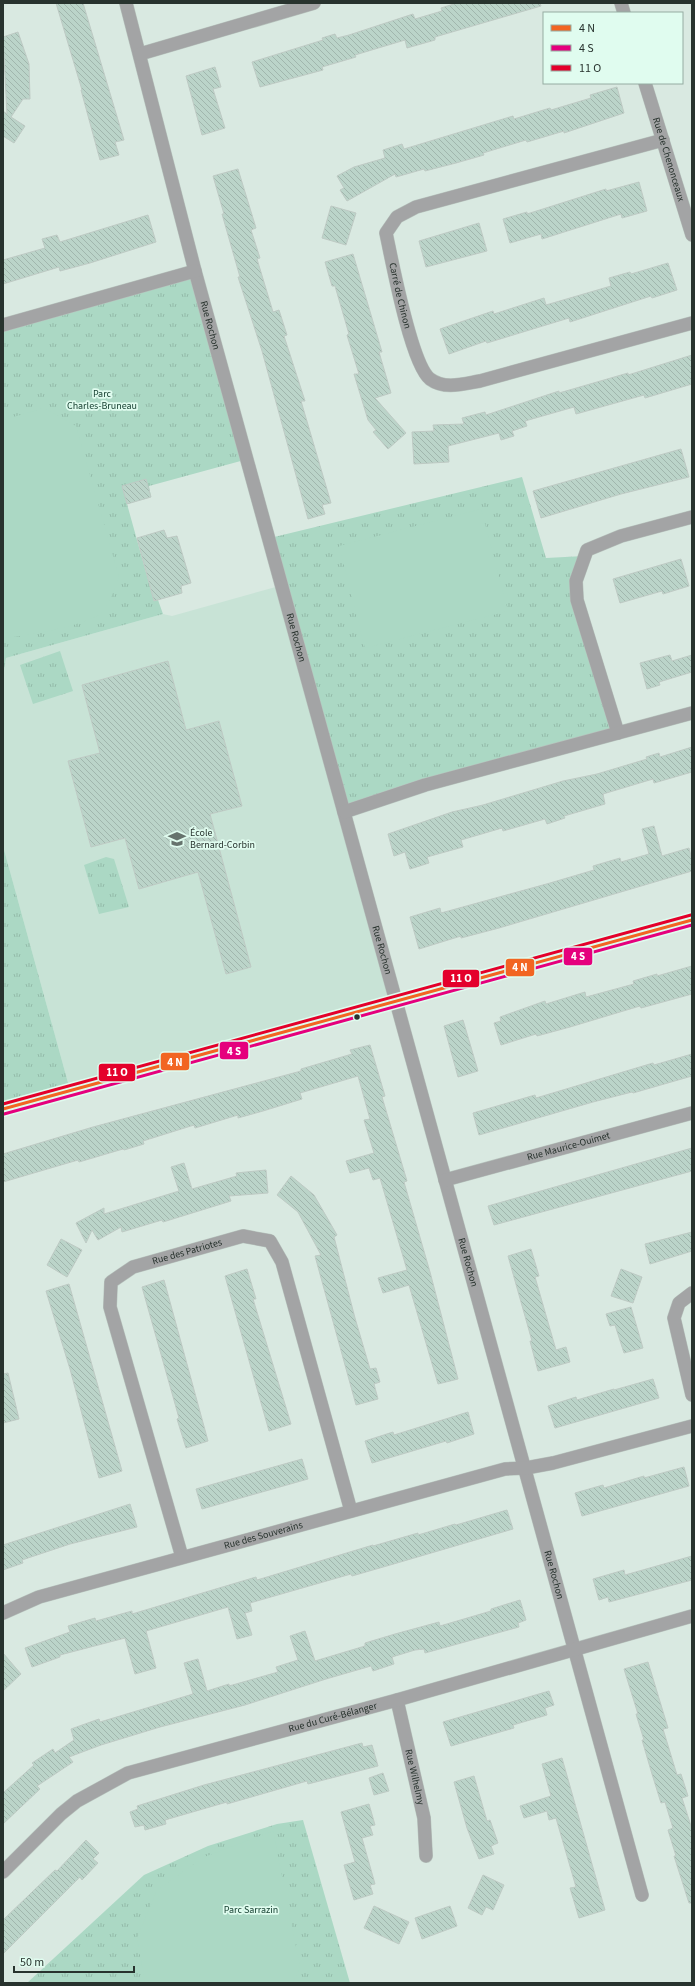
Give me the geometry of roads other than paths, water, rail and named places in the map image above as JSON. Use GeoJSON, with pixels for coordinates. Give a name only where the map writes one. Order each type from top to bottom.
{"type":"FeatureCollection","features":[{"type":"Feature","properties":{"kind":"street","name":"Rue Rochon"},"geometry":{"type":"LineString","coordinates":[[126,3],[196,271],[395,1001],[526,1468],[642,1895]]}},
{"type":"Feature","properties":{"kind":"street"},"geometry":{"type":"LineString","coordinates":[[140,54],[314,3]]}},
{"type":"Feature","properties":{"kind":"street","name":"Rue de Chenonceaux"},"geometry":{"type":"LineString","coordinates":[[645,84],[692,235]]}},
{"type":"Feature","properties":{"kind":"street","name":"Carré de Chinon"},"geometry":{"type":"LineString","coordinates":[[663,140],[416,207],[397,217],[386,233],[402,304],[419,364],[430,379],[446,387],[480,381],[692,323]]}},
{"type":"Feature","properties":{"kind":"street"},"geometry":{"type":"LineString","coordinates":[[3,325],[196,271]]}},
{"type":"Feature","properties":{"kind":"street"},"geometry":{"type":"LineString","coordinates":[[618,733],[577,600],[576,580],[587,550],[621,536],[692,517]]}},
{"type":"Feature","properties":{"kind":"street"},"geometry":{"type":"LineString","coordinates":[[344,812],[425,784],[692,713]]}},
{"type":"Feature","properties":{"kind":"street"},"geometry":{"type":"LineString","coordinates":[[3,1109],[692,920]]}},
{"type":"Feature","properties":{"kind":"street","name":"Rue Maurice-Ouimet"},"geometry":{"type":"LineString","coordinates":[[445,1180],[692,1113]]}},
{"type":"Feature","properties":{"kind":"street","name":"Rue des Patriotes"},"geometry":{"type":"LineString","coordinates":[[182,1557],[110,1307],[111,1282],[133,1267],[243,1236],[270,1241],[282,1262],[351,1511]]}},
{"type":"Feature","properties":{"kind":"street"},"geometry":{"type":"LineString","coordinates":[[692,1293],[679,1303],[674,1318],[692,1395]]}},
{"type":"Feature","properties":{"kind":"street","name":"Rue des Souverains"},"geometry":{"type":"LineString","coordinates":[[3,1614],[40,1597],[182,1557],[505,1469],[526,1468],[553,1463],[692,1426]]}},
{"type":"Feature","properties":{"kind":"street","name":"Rue du Curé-Bélanger"},"geometry":{"type":"LineString","coordinates":[[3,1872],[76,1801],[128,1773],[397,1700],[574,1648],[692,1616]]}},
{"type":"Feature","properties":{"kind":"street","name":"Rue Wilhelmy"},"geometry":{"type":"LineString","coordinates":[[397,1700],[424,1818],[426,1856]]}},
{"type":"Feature","properties":{"kind":"place","name":"École Bernard-Corbin"},"geometry":{"type":"Point","coordinates":[177,839]}},
{"type":"Feature","properties":{"kind":"park label","name":"Parc Charles-Bruneau"},"geometry":{"type":"Point","coordinates":[102,400]}},
{"type":"Feature","properties":{"kind":"park label","name":"Parc Sarrazin"},"geometry":{"type":"Point","coordinates":[251,1910]}}]}
